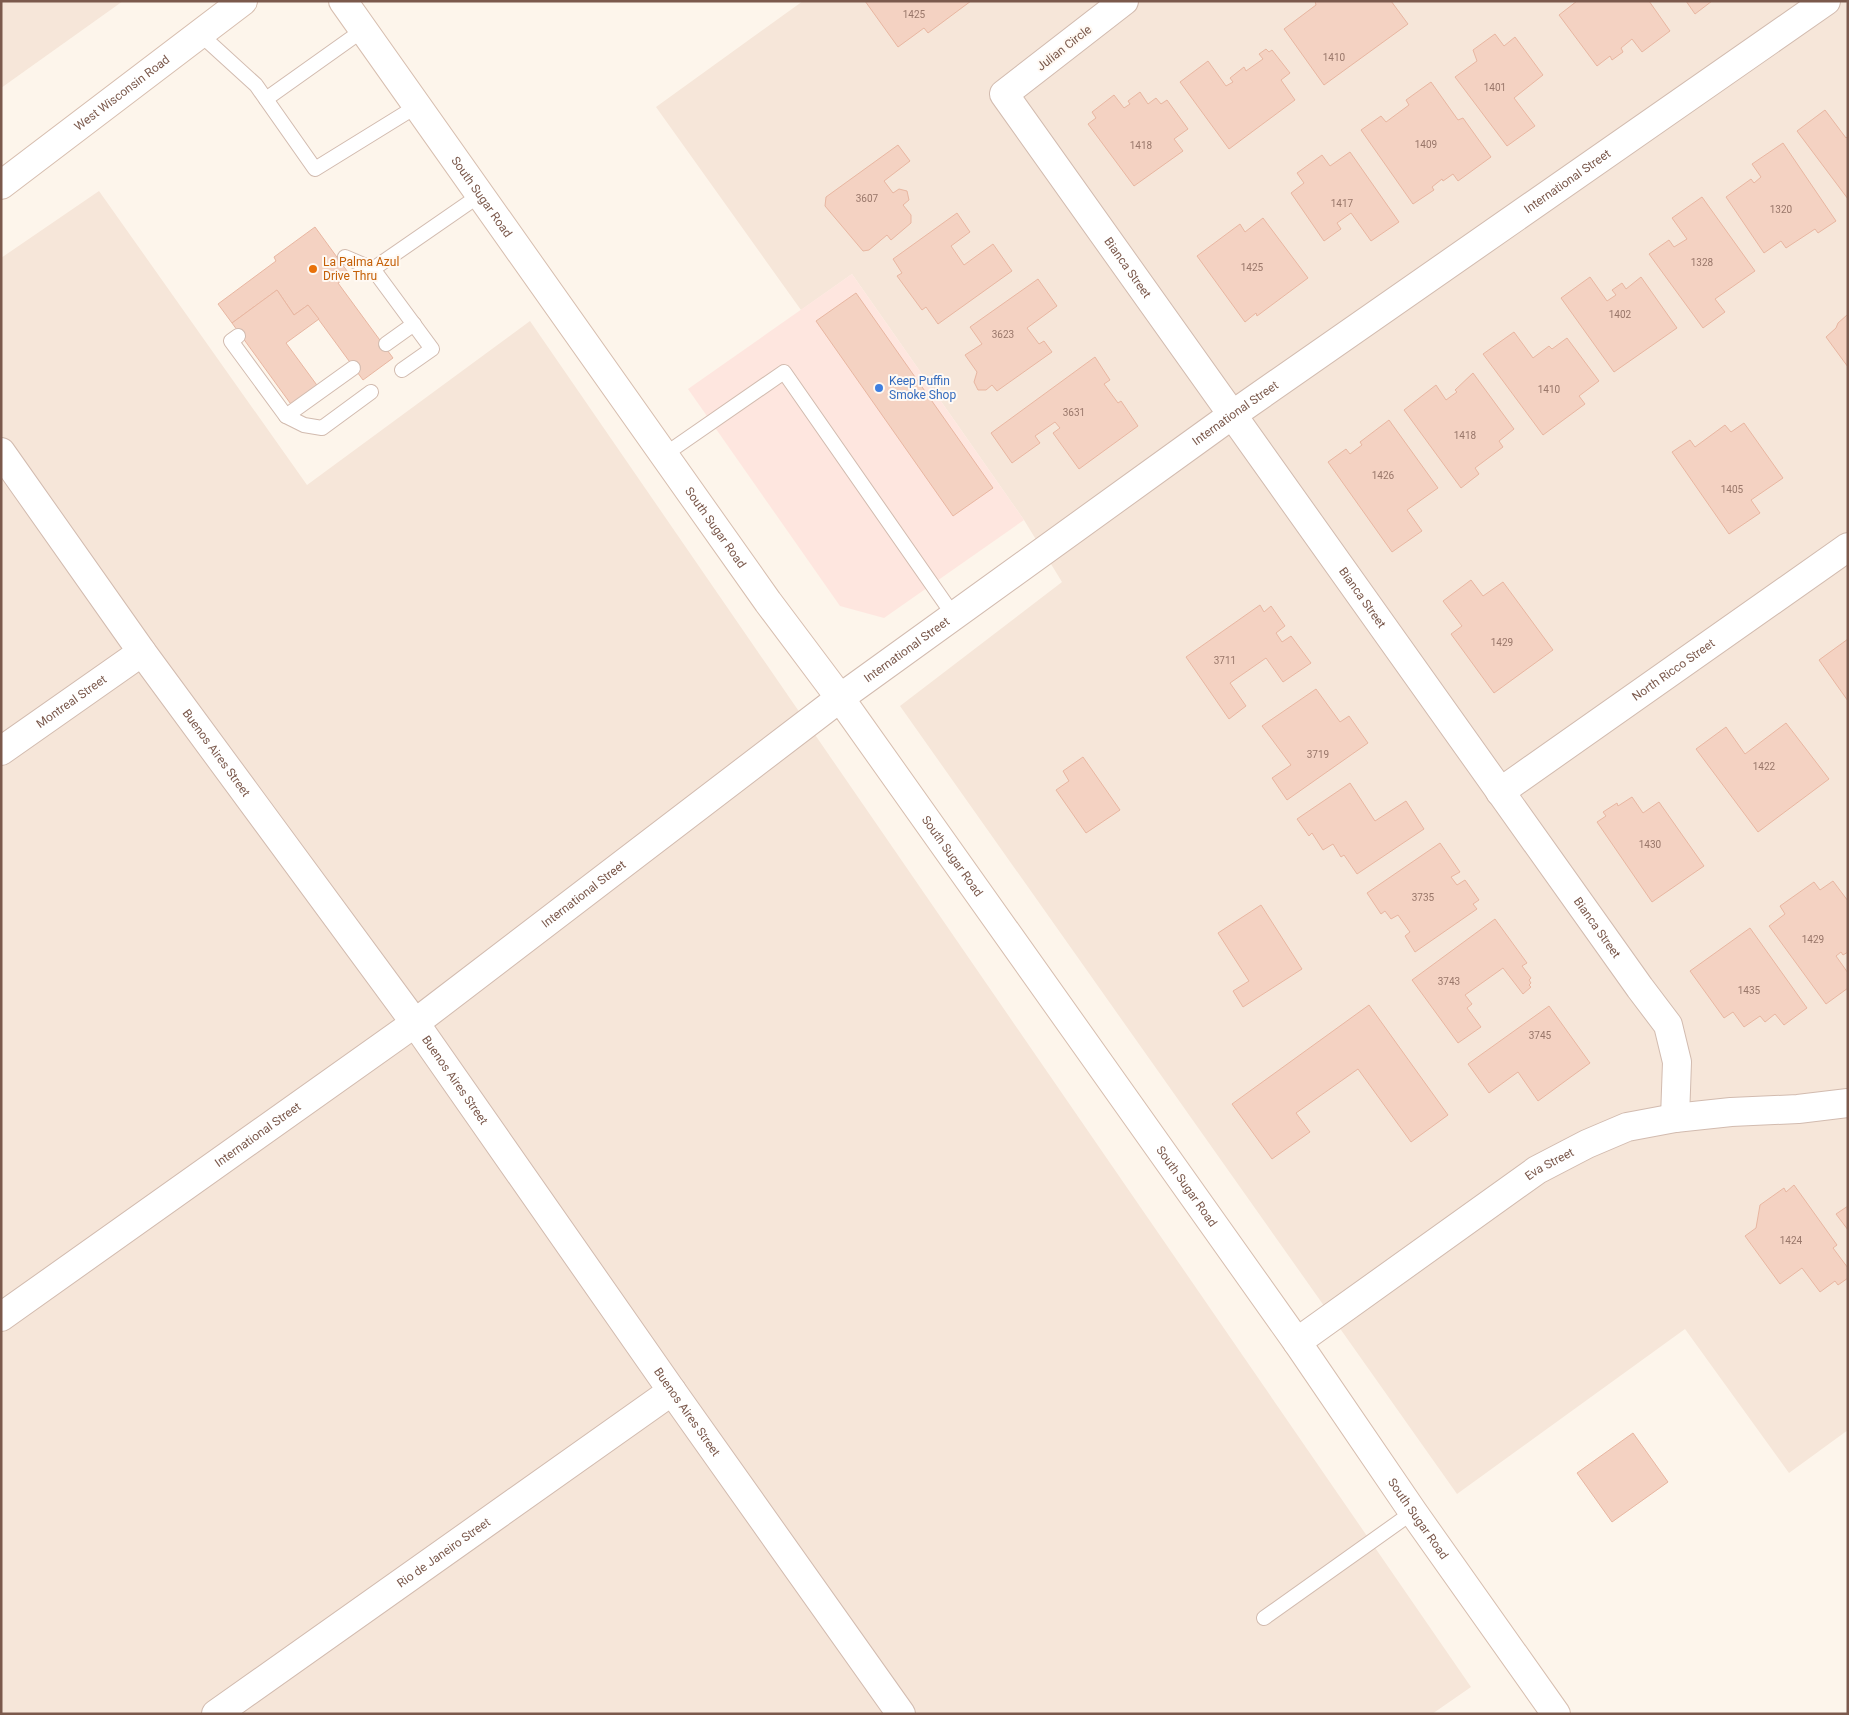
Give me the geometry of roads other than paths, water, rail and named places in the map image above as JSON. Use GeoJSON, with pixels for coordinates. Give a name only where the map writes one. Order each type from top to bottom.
{"type":"FeatureCollection","features":[{"type":"Feature","properties":{"kind":"street","name":"West Wisconsin Road"},"geometry":{"type":"LineString","coordinates":[[1,185],[243,1]]}},
{"type":"Feature","properties":{"kind":"street","name":"South Sugar Road"},"geometry":{"type":"LineString","coordinates":[[343,1],[768,602],[840,698],[1296,1342],[1556,1714]]}},
{"type":"Feature","properties":{"kind":"street","name":"Julian Circle"},"geometry":{"type":"LineString","coordinates":[[1004,94],[1124,1]]}},
{"type":"Feature","properties":{"kind":"street","name":"International Street"},"geometry":{"type":"LineString","coordinates":[[1,1317],[415,1024],[840,698],[1232,415],[1826,1]]}},
{"type":"Feature","properties":{"kind":"street","name":"Bianca Street"},"geometry":{"type":"LineString","coordinates":[[1004,94],[1668,1025],[1677,1062],[1675,1118]]}},
{"type":"Feature","properties":{"kind":"street","name":"Buenos Aires Street"},"geometry":{"type":"LineString","coordinates":[[1,452],[142,652],[415,1024],[672,1392],[901,1714]]}},
{"type":"Feature","properties":{"kind":"street","name":"North Ricco Street"},"geometry":{"type":"LineString","coordinates":[[1500,792],[1848,547]]}},
{"type":"Feature","properties":{"kind":"street","name":"Montreal Street"},"geometry":{"type":"LineString","coordinates":[[1,751],[142,652]]}},
{"type":"Feature","properties":{"kind":"street","name":"Eva Street"},"geometry":{"type":"LineString","coordinates":[[1296,1342],[1538,1170],[1587,1144],[1626,1127],[1675,1118],[1731,1112],[1798,1109],[1848,1103]]}},
{"type":"Feature","properties":{"kind":"street","name":"Rio de Janeiro Street"},"geometry":{"type":"LineString","coordinates":[[216,1714],[672,1392]]}},
{"type":"Feature","properties":{"kind":"lane"},"geometry":{"type":"LineString","coordinates":[[266,99],[363,30]]}},
{"type":"Feature","properties":{"kind":"lane"},"geometry":{"type":"LineString","coordinates":[[200,34],[256,85],[315,169],[417,106]]}},
{"type":"Feature","properties":{"kind":"lane"},"geometry":{"type":"LineString","coordinates":[[373,269],[480,195]]}},
{"type":"Feature","properties":{"kind":"lane"},"geometry":{"type":"LineString","coordinates":[[346,257],[373,269],[432,349],[402,370]]}},
{"type":"Feature","properties":{"kind":"lane"},"geometry":{"type":"LineString","coordinates":[[386,344],[414,324]]}},
{"type":"Feature","properties":{"kind":"lane"},"geometry":{"type":"LineString","coordinates":[[238,336],[232,341],[286,416],[304,425],[322,428],[372,392]]}},
{"type":"Feature","properties":{"kind":"lane"},"geometry":{"type":"LineString","coordinates":[[286,416],[353,368]]}},
{"type":"Feature","properties":{"kind":"lane"},"geometry":{"type":"LineString","coordinates":[[664,455],[784,372],[954,616]]}},
{"type":"Feature","properties":{"kind":"lane"},"geometry":{"type":"LineString","coordinates":[[1264,1618],[1413,1512]]}},
{"type":"Feature","properties":{"kind":"place","name":"La Palma Azul Drive Thru"},"geometry":{"type":"Point","coordinates":[313,269]}},
{"type":"Feature","properties":{"kind":"place","name":"Keep Puffin Smoke Shop"},"geometry":{"type":"Point","coordinates":[879,388]}}]}
